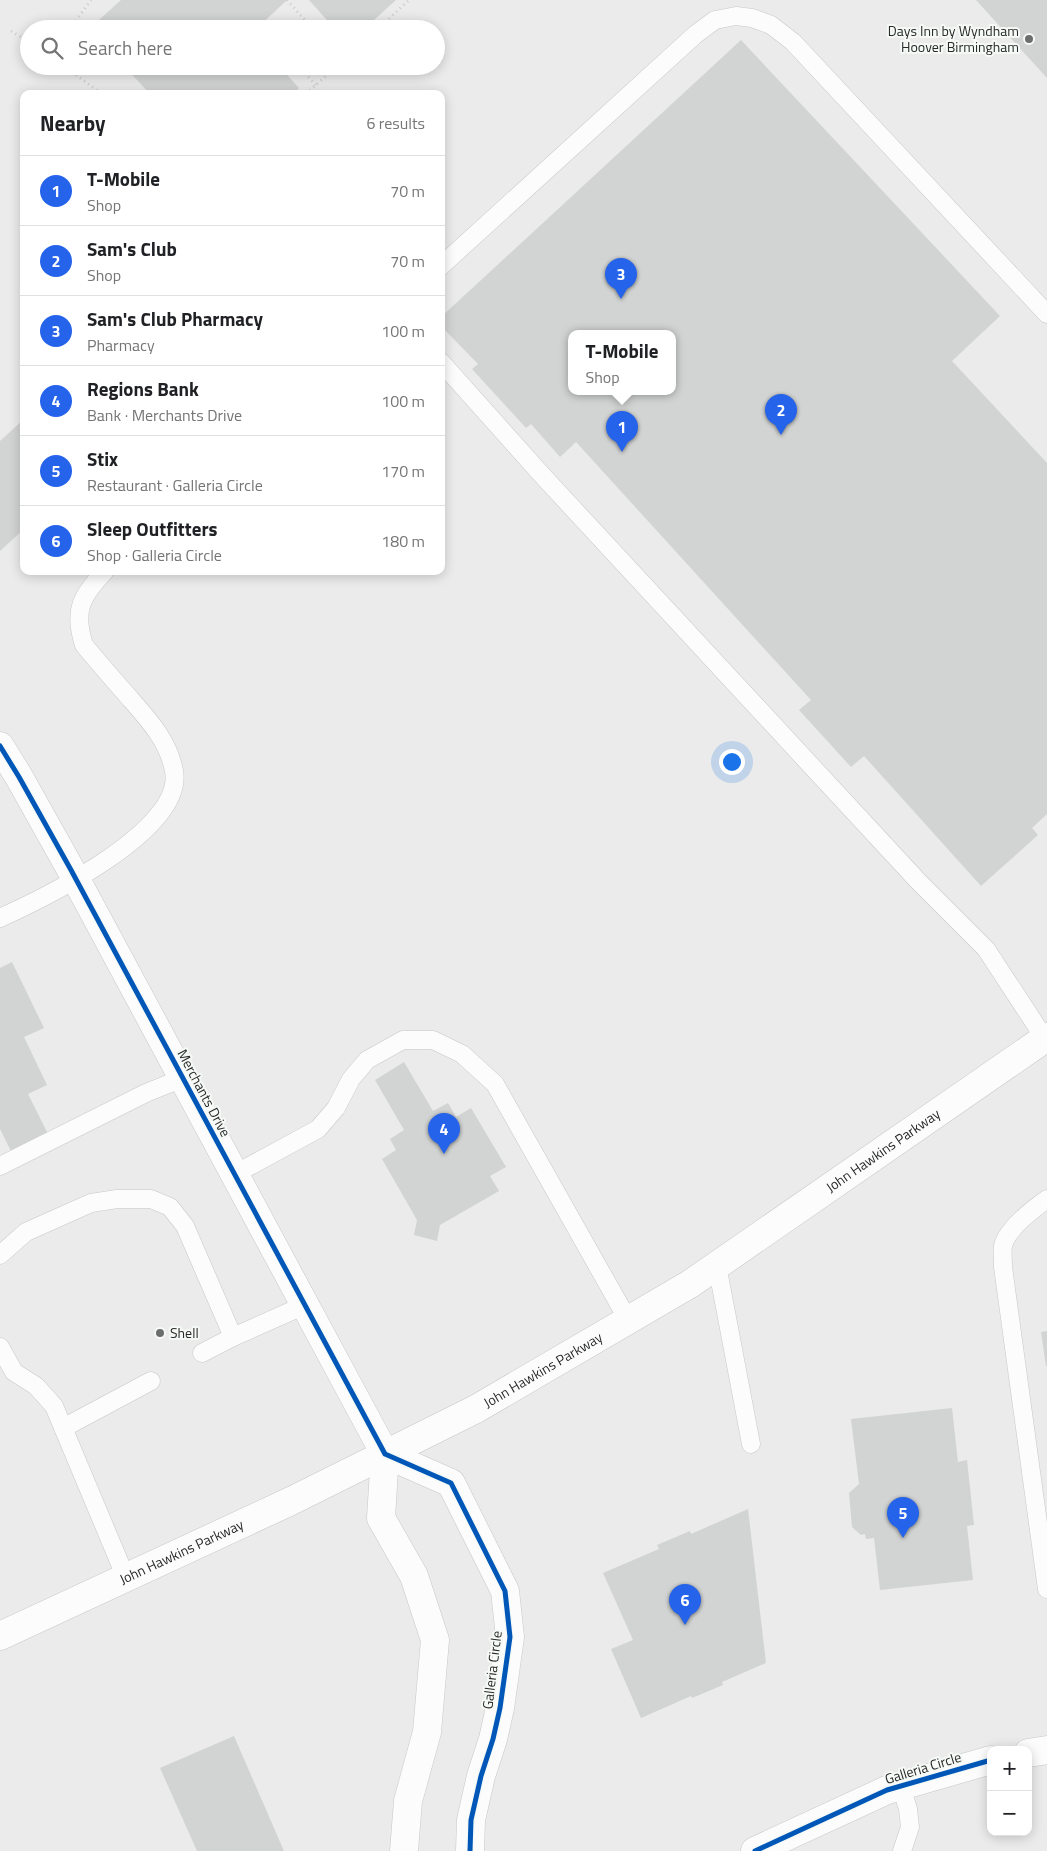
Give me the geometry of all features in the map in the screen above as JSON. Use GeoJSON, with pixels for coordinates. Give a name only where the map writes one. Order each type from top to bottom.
{"type":"FeatureCollection","features":[{"type":"Feature","properties":{"kind":"street","name":"Merchants Drive"},"geometry":{"type":"LineString","coordinates":[[0,746],[76,879],[385,1454]]}},
{"type":"Feature","properties":{"kind":"street","name":"John Hawkins Parkway"},"geometry":{"type":"LineString","coordinates":[[0,1636],[291,1501],[476,1409],[690,1284],[1046,1038]]}},
{"type":"Feature","properties":{"kind":"street"},"geometry":{"type":"LineString","coordinates":[[385,1454],[381,1518],[414,1576],[435,1640],[427,1732],[408,1801],[404,1851]]}},
{"type":"Feature","properties":{"kind":"street","name":"Galleria Circle"},"geometry":{"type":"LineString","coordinates":[[385,1454],[451,1483],[505,1591],[510,1637],[509,1646],[500,1708],[471,1820],[470,1851]]}},
{"type":"Feature","properties":{"kind":"street"},"geometry":{"type":"LineString","coordinates":[[1032,1753],[1047,1750]]}},
{"type":"Feature","properties":{"kind":"street","name":"Galleria Circle"},"geometry":{"type":"LineString","coordinates":[[755,1851],[887,1790],[987,1761]]}},
{"type":"Feature","properties":{"kind":"lane"},"geometry":{"type":"LineString","coordinates":[[445,262],[696,34],[715,20],[736,16],[752,18],[771,25],[793,42],[1047,314]]}},
{"type":"Feature","properties":{"kind":"lane"},"geometry":{"type":"LineString","coordinates":[[445,366],[541,474],[918,881],[986,949],[1046,1038]]}},
{"type":"Feature","properties":{"kind":"lane"},"geometry":{"type":"LineString","coordinates":[[0,918],[40,900],[124,848],[162,811],[172,792],[174,772],[168,751],[156,728],[84,645],[79,628],[79,610],[89,588],[101,575]]}},
{"type":"Feature","properties":{"kind":"lane"},"geometry":{"type":"LineString","coordinates":[[235,1174],[318,1130],[336,1108],[351,1079],[367,1060],[403,1040],[433,1040],[462,1054],[495,1084],[628,1320]]}},
{"type":"Feature","properties":{"kind":"lane"},"geometry":{"type":"LineString","coordinates":[[0,1166],[146,1093],[183,1078]]}},
{"type":"Feature","properties":{"kind":"lane"},"geometry":{"type":"LineString","coordinates":[[0,1256],[26,1232],[91,1203],[117,1199],[151,1199],[170,1207],[186,1226],[233,1337]]}},
{"type":"Feature","properties":{"kind":"lane"},"geometry":{"type":"LineString","coordinates":[[1047,1199],[1028,1212],[1003,1245],[1003,1267],[1047,1589]]}},
{"type":"Feature","properties":{"kind":"lane"},"geometry":{"type":"LineString","coordinates":[[718,1265],[751,1444]]}},
{"type":"Feature","properties":{"kind":"lane"},"geometry":{"type":"LineString","coordinates":[[202,1353],[233,1337],[306,1305]]}},
{"type":"Feature","properties":{"kind":"lane"},"geometry":{"type":"LineString","coordinates":[[0,1347],[14,1372],[36,1386],[54,1406],[126,1578]]}},
{"type":"Feature","properties":{"kind":"lane"},"geometry":{"type":"LineString","coordinates":[[63,1428],[151,1381]]}},
{"type":"Feature","properties":{"kind":"lane"},"geometry":{"type":"LineString","coordinates":[[901,1786],[908,1809],[910,1827],[902,1851]]}},
{"type":"Feature","properties":{"kind":"path"},"geometry":{"type":"LineString","coordinates":[[77,20],[91,0]]}},
{"type":"Feature","properties":{"kind":"path"},"geometry":{"type":"LineString","coordinates":[[287,0],[305,20]]}},
{"type":"Feature","properties":{"kind":"path"},"geometry":{"type":"LineString","coordinates":[[388,20],[409,0]]}},
{"type":"Feature","properties":{"kind":"path"},"geometry":{"type":"LineString","coordinates":[[11,31],[20,36]]}},
{"type":"Feature","properties":{"kind":"path"},"geometry":{"type":"LineString","coordinates":[[76,75],[97,90]]}},
{"type":"Feature","properties":{"kind":"path"},"geometry":{"type":"LineString","coordinates":[[307,75],[316,85]]}},
{"type":"Feature","properties":{"kind":"path"},"geometry":{"type":"LineString","coordinates":[[310,90],[327,75]]}},
{"type":"Feature","properties":{"kind":"building"},"geometry":{"type":"Polygon","coordinates":[[[121,0],[287,0],[266,20],[99,20],[121,0]]]}},
{"type":"Feature","properties":{"kind":"building"},"geometry":{"type":"Polygon","coordinates":[[[309,0],[396,0],[374,20],[327,20],[309,0]]]}},
{"type":"Feature","properties":{"kind":"building","name":"Days Inn by Wyndham Hoover Birmingham"},"geometry":{"type":"Polygon","coordinates":[[[976,0],[1047,0],[1047,78],[976,0]]]}},
{"type":"Feature","properties":{"kind":"building"},"geometry":{"type":"Polygon","coordinates":[[[741,40],[1000,316],[952,361],[1047,463],[1047,814],[1032,828],[1038,835],[981,886],[864,756],[851,767],[799,710],[811,700],[576,442],[560,457],[531,424],[526,428],[472,369],[478,364],[445,330],[445,313],[741,40]]]}},
{"type":"Feature","properties":{"kind":"building"},"geometry":{"type":"Polygon","coordinates":[[[132,75],[287,75],[299,88],[297,90],[146,90],[132,75]]]}},
{"type":"Feature","properties":{"kind":"building"},"geometry":{"type":"Polygon","coordinates":[[[20,423],[20,533],[0,551],[0,441],[20,423]]]}},
{"type":"Feature","properties":{"kind":"building"},"geometry":{"type":"Polygon","coordinates":[[[12,962],[44,1028],[24,1037],[47,1085],[28,1094],[49,1136],[12,1153],[0,1129],[0,968],[12,962]]]}},
{"type":"Feature","properties":{"kind":"building"},"geometry":{"type":"Polygon","coordinates":[[[404,1062],[433,1111],[448,1103],[456,1117],[471,1108],[506,1167],[490,1176],[499,1191],[440,1225],[437,1241],[414,1235],[417,1220],[382,1159],[396,1150],[390,1139],[404,1130],[375,1080],[404,1062]]]}},
{"type":"Feature","properties":{"kind":"building"},"geometry":{"type":"Polygon","coordinates":[[[1047,1331],[1047,1366],[1046,1366],[1041,1332],[1047,1331]]]}},
{"type":"Feature","properties":{"kind":"building"},"geometry":{"type":"Polygon","coordinates":[[[952,1408],[958,1462],[967,1460],[974,1525],[967,1526],[973,1580],[880,1590],[874,1538],[866,1539],[865,1534],[861,1535],[852,1527],[849,1493],[859,1484],[851,1419],[952,1408]]]}},
{"type":"Feature","properties":{"kind":"building"},"geometry":{"type":"Polygon","coordinates":[[[748,1509],[766,1663],[722,1682],[723,1685],[692,1698],[691,1696],[641,1718],[611,1649],[633,1640],[603,1573],[659,1549],[657,1545],[690,1531],[691,1534],[748,1509]]]}},
{"type":"Feature","properties":{"kind":"building"},"geometry":{"type":"Polygon","coordinates":[[[234,1736],[284,1851],[197,1851],[160,1768],[234,1736]]]}},
{"type":"Feature","properties":{"kind":"cycle path"},"geometry":{"type":"LineString","coordinates":[[0,746],[71,870],[385,1454],[451,1483],[505,1591],[510,1637],[500,1708],[471,1820],[470,1851]]}},
{"type":"Feature","properties":{"kind":"cycle path"},"geometry":{"type":"LineString","coordinates":[[755,1851],[887,1790],[987,1761]]}},
{"type":"Feature","properties":{"kind":"place","name":"Days Inn by Wyndham Hoover Birmingham"},"geometry":{"type":"Point","coordinates":[1029,39]}},
{"type":"Feature","properties":{"kind":"place","name":"Sam's Club Pharmacy"},"geometry":{"type":"Point","coordinates":[621,299]}},
{"type":"Feature","properties":{"kind":"place","name":"Sam's Club"},"geometry":{"type":"Point","coordinates":[781,435]}},
{"type":"Feature","properties":{"kind":"place","name":"T-Mobile"},"geometry":{"type":"Point","coordinates":[622,452]}},
{"type":"Feature","properties":{"kind":"place","name":"Regions Bank"},"geometry":{"type":"Point","coordinates":[444,1154]}},
{"type":"Feature","properties":{"kind":"place","name":"Shell"},"geometry":{"type":"Point","coordinates":[160,1333]}},
{"type":"Feature","properties":{"kind":"place","name":"Stix"},"geometry":{"type":"Point","coordinates":[903,1538]}},
{"type":"Feature","properties":{"kind":"place","name":"Sleep Outfitters"},"geometry":{"type":"Point","coordinates":[685,1625]}}]}
